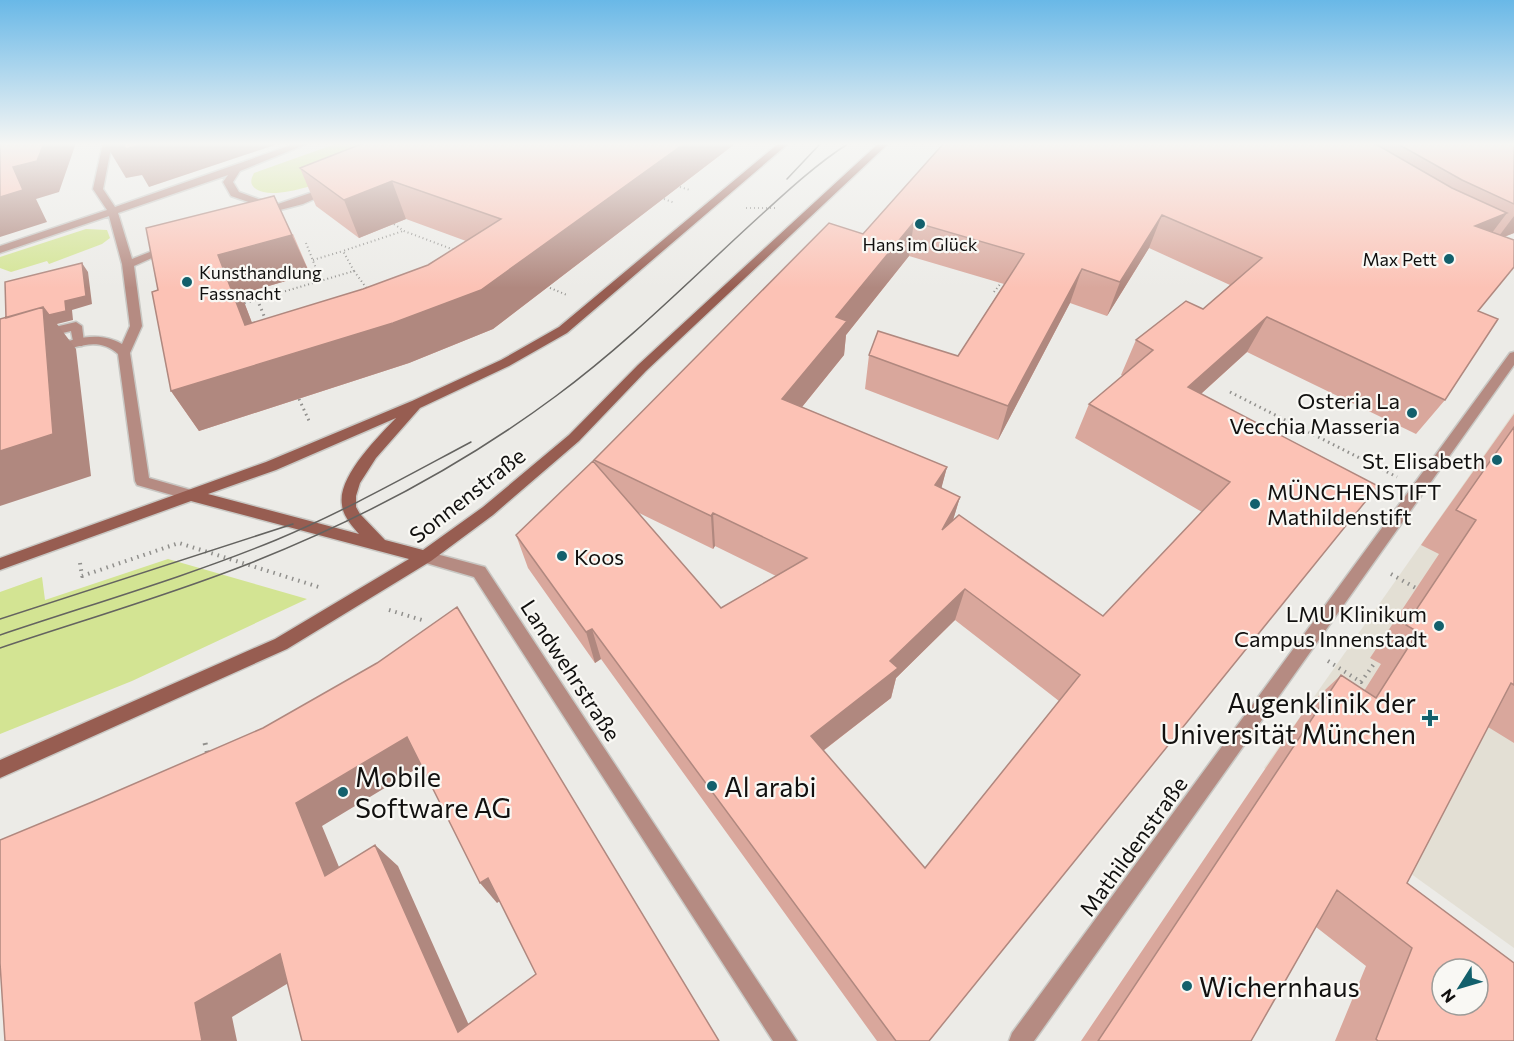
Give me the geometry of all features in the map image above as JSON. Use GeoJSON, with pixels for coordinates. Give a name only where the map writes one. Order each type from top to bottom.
{"type":"FeatureCollection","features":[{"type":"Feature","properties":{"kind":"main road"},"geometry":{"type":"LineString","coordinates":[[0,564],[192,496],[290,458],[417,404],[505,363],[564,330],[727,192]]}},
{"type":"Feature","properties":{"kind":"main road","name":"Sonnenstraße"},"geometry":{"type":"LineString","coordinates":[[0,769],[281,644],[358,600],[425,557],[488,511],[574,438],[642,369],[832,192]]}},
{"type":"Feature","properties":{"kind":"main road"},"geometry":{"type":"LineString","coordinates":[[381,546],[351,513],[347,502],[349,492],[363,465],[417,404]]}},
{"type":"Feature","properties":{"kind":"main road","name":"Landwehrstraße"},"geometry":{"type":"LineString","coordinates":[[192,496],[425,557]]}},
{"type":"Feature","properties":{"kind":"street"},"geometry":{"type":"LineString","coordinates":[[100,192],[113,212],[128,264],[136,326],[123,353]]}},
{"type":"Feature","properties":{"kind":"street"},"geometry":{"type":"LineString","coordinates":[[0,250],[172,192]]}},
{"type":"Feature","properties":{"kind":"street"},"geometry":{"type":"LineString","coordinates":[[234,192],[252,202],[274,207]]}},
{"type":"Feature","properties":{"kind":"street"},"geometry":{"type":"LineString","coordinates":[[253,215],[274,207],[299,202],[324,192]]}},
{"type":"Feature","properties":{"kind":"street"},"geometry":{"type":"LineString","coordinates":[[128,264],[180,244]]}},
{"type":"Feature","properties":{"kind":"street"},"geometry":{"type":"LineString","coordinates":[[0,344],[76,326],[78,343]]}},
{"type":"Feature","properties":{"kind":"street"},"geometry":{"type":"LineString","coordinates":[[45,352],[90,339],[104,340],[118,347],[123,353],[142,481],[192,496]]}},
{"type":"Feature","properties":{"kind":"street","name":"Mathildenstraße"},"geometry":{"type":"LineString","coordinates":[[1020,1041],[1514,356]]}},
{"type":"Feature","properties":{"kind":"street","name":"Landwehrstraße"},"geometry":{"type":"LineString","coordinates":[[425,557],[479,572],[786,1041]]}},
{"type":"Feature","properties":{"kind":"path"},"geometry":{"type":"LineString","coordinates":[[664,199],[679,204]]}},
{"type":"Feature","properties":{"kind":"path"},"geometry":{"type":"LineString","coordinates":[[394,224],[404,231],[459,252]]}},
{"type":"Feature","properties":{"kind":"path"},"geometry":{"type":"LineString","coordinates":[[313,260],[404,231]]}},
{"type":"Feature","properties":{"kind":"path"},"geometry":{"type":"LineString","coordinates":[[306,243],[321,280]]}},
{"type":"Feature","properties":{"kind":"path"},"geometry":{"type":"LineString","coordinates":[[343,251],[354,271],[374,298]]}},
{"type":"Feature","properties":{"kind":"path"},"geometry":{"type":"LineString","coordinates":[[244,303],[354,271]]}},
{"type":"Feature","properties":{"kind":"path"},"geometry":{"type":"LineString","coordinates":[[994,292],[1001,283]]}},
{"type":"Feature","properties":{"kind":"path"},"geometry":{"type":"LineString","coordinates":[[257,299],[269,329]]}},
{"type":"Feature","properties":{"kind":"path"},"geometry":{"type":"LineString","coordinates":[[1230,392],[1419,488]]}},
{"type":"Feature","properties":{"kind":"path"},"geometry":{"type":"LineString","coordinates":[[299,399],[310,423]]}},
{"type":"Feature","properties":{"kind":"path"},"geometry":{"type":"LineString","coordinates":[[76,537],[82,576],[179,543],[422,620]]}},
{"type":"Feature","properties":{"kind":"path"},"geometry":{"type":"LineString","coordinates":[[1400,579],[1421,591],[1418,596]]}},
{"type":"Feature","properties":{"kind":"path"},"geometry":{"type":"LineString","coordinates":[[1342,670],[1361,682],[1376,661]]}},
{"type":"Feature","properties":{"kind":"path"},"geometry":{"type":"LineString","coordinates":[[205,743],[211,765]]}},
{"type":"Feature","properties":{"kind":"shaded area","name":"LMU Klinikum Campus Innenstadt"},"geometry":{"type":"Polygon","coordinates":[[[1514,412],[1514,948],[1264,768],[1514,412]]]}},
{"type":"Feature","properties":{"kind":"green space"},"geometry":{"type":"Polygon","coordinates":[[[86,229],[107,230],[110,238],[102,244],[49,264],[47,261],[11,272],[0,268],[0,257],[86,229]]]}},
{"type":"Feature","properties":{"kind":"green space"},"geometry":{"type":"Polygon","coordinates":[[[168,559],[307,599],[132,681],[0,734],[0,592],[42,577],[45,600],[168,559]]]}},
{"type":"Feature","properties":{"kind":"building"},"geometry":{"type":"Polygon","coordinates":[[[0,192],[18,192],[0,197],[0,192]]]}},
{"type":"Feature","properties":{"kind":"building"},"geometry":{"type":"Polygon","coordinates":[[[332,192],[365,192],[344,200],[332,192]]]}},
{"type":"Feature","properties":{"kind":"building"},"geometry":{"type":"Polygon","coordinates":[[[422,192],[618,192],[481,290],[393,323],[171,391],[152,292],[158,290],[146,228],[274,196],[292,235],[218,255],[245,325],[363,289],[428,265],[501,219],[422,192]]]}},
{"type":"Feature","properties":{"kind":"building"},"geometry":{"type":"Polygon","coordinates":[[[901,192],[1460,192],[1507,213],[1475,226],[1514,240],[1514,267],[1478,311],[1498,319],[1445,400],[1267,317],[1188,387],[1378,486],[929,1041],[896,1041],[592,629],[586,632],[516,535],[593,461],[721,608],[807,558],[713,513],[711,516],[594,460],[829,223],[863,234],[901,192]],[[1162,215],[1120,282],[1082,269],[1008,406],[869,355],[878,331],[958,356],[1024,254],[914,222],[836,317],[847,321],[782,399],[947,467],[935,485],[960,497],[942,530],[959,515],[1103,616],[1230,482],[1089,404],[1153,350],[1136,340],[1186,301],[1203,309],[1262,258],[1162,215]],[[965,589],[890,661],[898,668],[811,736],[925,868],[1080,675],[965,589]]]}},
{"type":"Feature","properties":{"kind":"building"},"geometry":{"type":"Polygon","coordinates":[[[1487,192],[1514,192],[1514,204],[1487,192]]]}},
{"type":"Feature","properties":{"kind":"building"},"geometry":{"type":"Polygon","coordinates":[[[82,263],[86,296],[65,301],[66,311],[49,315],[43,307],[6,318],[5,282],[82,263]]]}},
{"type":"Feature","properties":{"kind":"building"},"geometry":{"type":"Polygon","coordinates":[[[43,307],[53,434],[0,451],[0,319],[43,307]]]}},
{"type":"Feature","properties":{"kind":"building"},"geometry":{"type":"Polygon","coordinates":[[[1514,427],[1514,685],[1511,683],[1407,883],[1514,963],[1514,1041],[1378,1041],[1376,1039],[1412,948],[1337,890],[1251,1041],[1098,1041],[1341,675],[1376,698],[1418,632],[1406,625],[1476,520],[1456,510],[1514,427]]]}},
{"type":"Feature","properties":{"kind":"building"},"geometry":{"type":"Polygon","coordinates":[[[457,607],[719,1041],[302,1041],[280,954],[195,1003],[202,1041],[5,1041],[0,963],[0,840],[263,728],[377,663],[457,607]],[[407,737],[296,803],[325,876],[375,845],[458,1032],[536,974],[488,878],[480,883],[407,737]]]}},
{"type":"Feature","properties":{"kind":"tram line"},"geometry":{"type":"LineString","coordinates":[[0,648],[248,564],[369,510],[446,469],[520,422],[582,376],[655,314],[787,192]]}},
{"type":"Feature","properties":{"kind":"tram line"},"geometry":{"type":"LineString","coordinates":[[0,635],[173,578],[276,540],[350,506],[471,442]]}},
{"type":"Feature","properties":{"kind":"tram line"},"geometry":{"type":"LineString","coordinates":[[0,619],[293,524]]}},
{"type":"Feature","properties":{"kind":"place","name":"Hans im Glück"},"geometry":{"type":"Point","coordinates":[920,224]}},
{"type":"Feature","properties":{"kind":"place","name":"Max Pett"},"geometry":{"type":"Point","coordinates":[1449,259]}},
{"type":"Feature","properties":{"kind":"place","name":"Kunsthandlung Fassnacht"},"geometry":{"type":"Point","coordinates":[187,282]}},
{"type":"Feature","properties":{"kind":"place","name":"Osteria La Vecchia Masseria"},"geometry":{"type":"Point","coordinates":[1412,413]}},
{"type":"Feature","properties":{"kind":"place","name":"St. Elisabeth"},"geometry":{"type":"Point","coordinates":[1497,460]}},
{"type":"Feature","properties":{"kind":"place","name":"MÜNCHENSTIFT Mathildenstift"},"geometry":{"type":"Point","coordinates":[1255,504]}},
{"type":"Feature","properties":{"kind":"place","name":"Koos"},"geometry":{"type":"Point","coordinates":[562,556]}},
{"type":"Feature","properties":{"kind":"place","name":"LMU Klinikum Campus Innenstadt"},"geometry":{"type":"Point","coordinates":[1439,626]}},
{"type":"Feature","properties":{"kind":"place","name":"Augenklinik der Universität München"},"geometry":{"type":"Point","coordinates":[1430,718]}},
{"type":"Feature","properties":{"kind":"place","name":"Al arabi"},"geometry":{"type":"Point","coordinates":[712,786]}},
{"type":"Feature","properties":{"kind":"place","name":"Mobile Software AG"},"geometry":{"type":"Point","coordinates":[343,792]}},
{"type":"Feature","properties":{"kind":"place","name":"Wichernhaus"},"geometry":{"type":"Point","coordinates":[1187,986]}}]}
